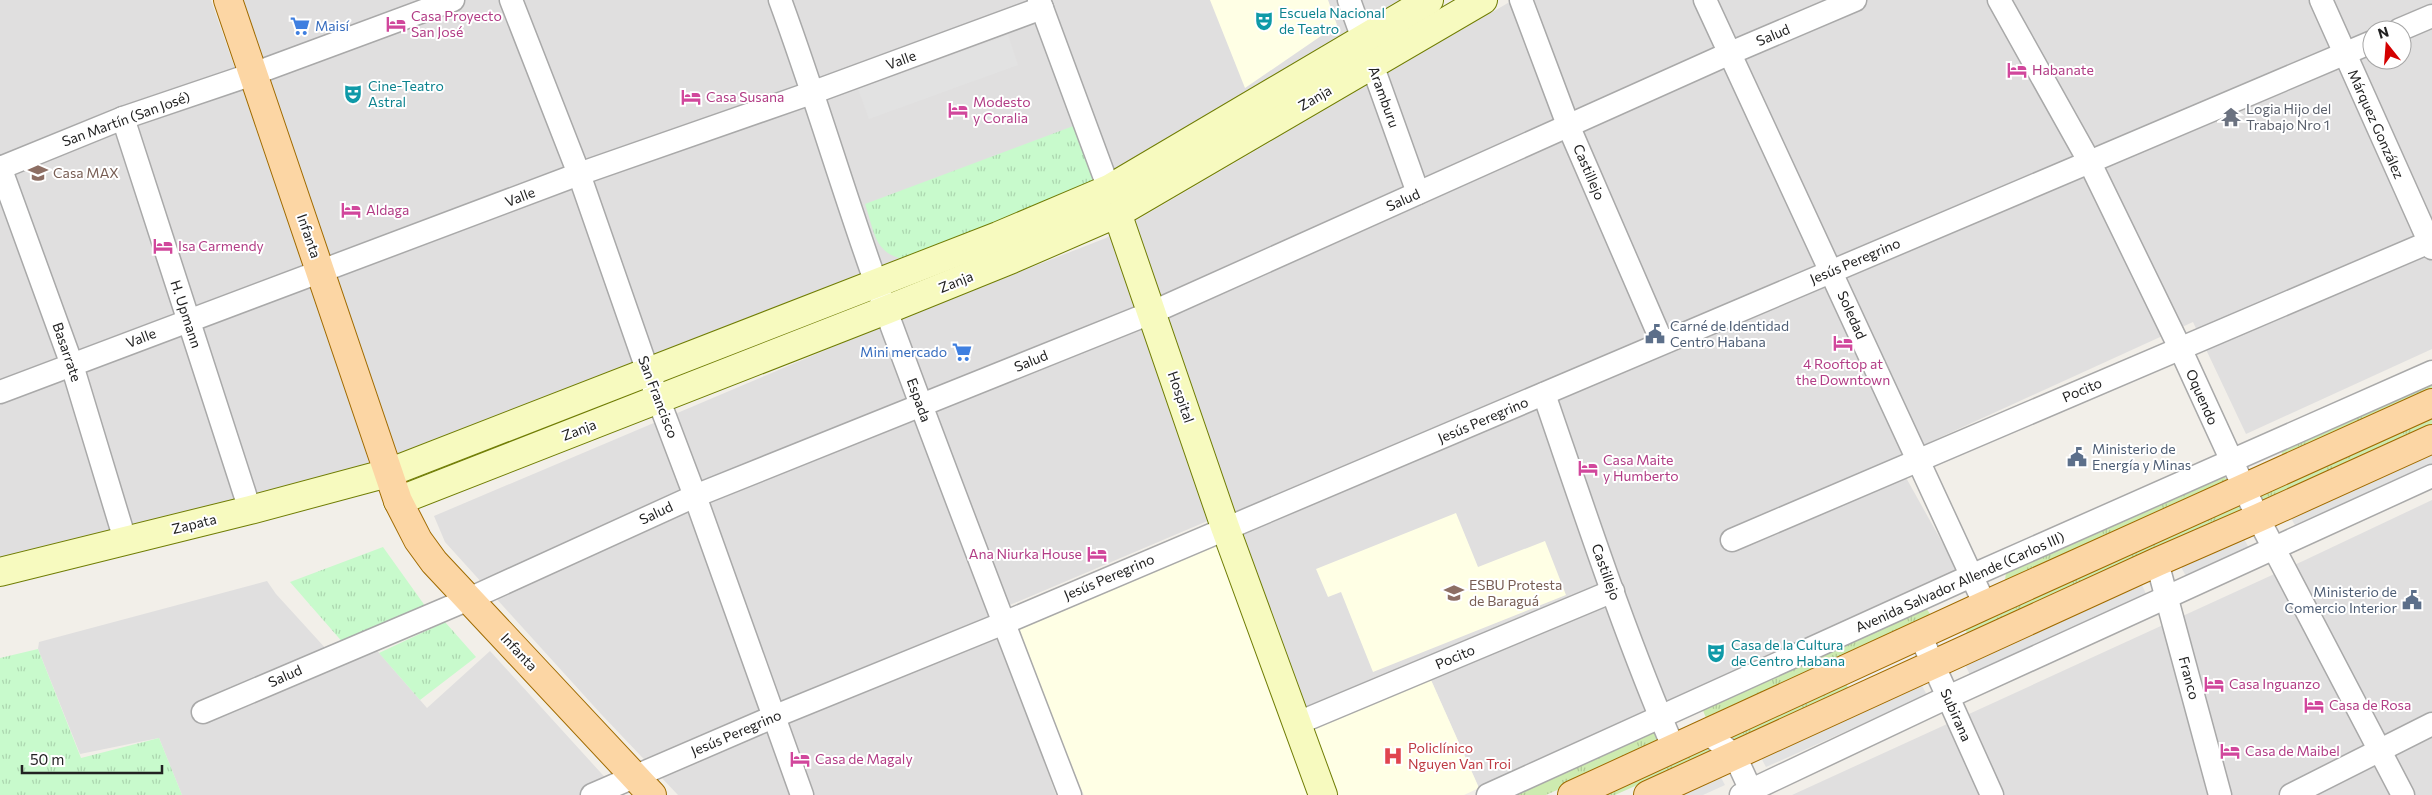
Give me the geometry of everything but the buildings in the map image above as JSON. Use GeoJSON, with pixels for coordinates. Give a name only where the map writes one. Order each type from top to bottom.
{"type":"FeatureCollection","features":[{"type":"Feature","properties":{"kind":"main road","name":"Infanta"},"geometry":{"type":"LineString","coordinates":[[228,0],[388,473],[398,501],[418,540],[434,562],[644,786]]}},
{"type":"Feature","properties":{"kind":"main road","name":"Zanja"},"geometry":{"type":"LineString","coordinates":[[388,473],[877,284],[1114,201],[1364,38],[1429,0]]}},
{"type":"Feature","properties":{"kind":"main road","name":"Zanja"},"geometry":{"type":"LineString","coordinates":[[398,501],[1012,259],[1114,201],[1372,64],[1483,0]]}},
{"type":"Feature","properties":{"kind":"main road","name":"Hospital"},"geometry":{"type":"LineString","coordinates":[[1114,201],[1225,527],[1323,795]]}},
{"type":"Feature","properties":{"kind":"main road"},"geometry":{"type":"LineString","coordinates":[[1572,795],[1985,605],[2432,403]]}},
{"type":"Feature","properties":{"kind":"main road"},"geometry":{"type":"LineString","coordinates":[[1648,795],[1934,666],[2157,562],[2432,439]]}},
{"type":"Feature","properties":{"kind":"main road","name":"Zapata"},"geometry":{"type":"LineString","coordinates":[[0,572],[250,510],[388,473]]}},
{"type":"Feature","properties":{"kind":"street","name":"San Martín (San José)"},"geometry":{"type":"LineString","coordinates":[[0,167],[123,118],[253,74],[453,0]]}},
{"type":"Feature","properties":{"kind":"street","name":"San Francisco"},"geometry":{"type":"LineString","coordinates":[[511,0],[579,174],[658,400],[695,496],[802,795]]}},
{"type":"Feature","properties":{"kind":"street","name":"Espada"},"geometry":{"type":"LineString","coordinates":[[780,0],[814,92],[877,284],[921,406],[1070,795]]}},
{"type":"Feature","properties":{"kind":"street","name":"Aramburu"},"geometry":{"type":"LineString","coordinates":[[1349,0],[1418,194]]}},
{"type":"Feature","properties":{"kind":"street","name":"Castillejo"},"geometry":{"type":"LineString","coordinates":[[1521,0],[1568,126],[1662,342]]}},
{"type":"Feature","properties":{"kind":"street","name":"Soledad"},"geometry":{"type":"LineString","coordinates":[[1704,0],[1832,271],[1985,605]]}},
{"type":"Feature","properties":{"kind":"street","name":"Salud"},"geometry":{"type":"LineString","coordinates":[[203,712],[469,599],[695,496],[1152,312],[1728,54],[1855,0]]}},
{"type":"Feature","properties":{"kind":"street","name":"Oquendo"},"geometry":{"type":"LineString","coordinates":[[2000,0],[2089,161],[2180,348],[2258,518],[2403,795]]}},
{"type":"Feature","properties":{"kind":"street","name":"Márquez González"},"geometry":{"type":"LineString","coordinates":[[2321,0],[2431,244]]}},
{"type":"Feature","properties":{"kind":"street","name":"Valle"},"geometry":{"type":"LineString","coordinates":[[0,392],[579,174],[814,92],[1041,4]]}},
{"type":"Feature","properties":{"kind":"street","name":"Hospital"},"geometry":{"type":"LineString","coordinates":[[1041,4],[1114,201]]}},
{"type":"Feature","properties":{"kind":"street"},"geometry":{"type":"LineString","coordinates":[[2412,25],[2432,16]]}},
{"type":"Feature","properties":{"kind":"street","name":"Jesús Peregrino"},"geometry":{"type":"LineString","coordinates":[[592,795],[644,786],[773,717],[1004,623],[1225,527],[1544,394],[1662,342],[2362,46]]}},
{"type":"Feature","properties":{"kind":"street","name":"H. Upmann"},"geometry":{"type":"LineString","coordinates":[[123,118],[250,510]]}},
{"type":"Feature","properties":{"kind":"street","name":"Basarrate"},"geometry":{"type":"LineString","coordinates":[[0,167],[72,365],[125,540]]}},
{"type":"Feature","properties":{"kind":"street","name":"Pocito"},"geometry":{"type":"LineString","coordinates":[[1732,540],[2180,348],[2431,244]]}},
{"type":"Feature","properties":{"kind":"street","name":"Avenida Salvador Allende (Carlos III)"},"geometry":{"type":"LineString","coordinates":[[1488,795],[1971,576],[2432,372]]}},
{"type":"Feature","properties":{"kind":"street","name":"Castillejo"},"geometry":{"type":"LineString","coordinates":[[1544,394],[1613,591],[1660,717],[1674,749]]}},
{"type":"Feature","properties":{"kind":"street"},"geometry":{"type":"LineString","coordinates":[[1708,732],[1735,756],[1748,794],[1948,697],[2432,476]]}},
{"type":"Feature","properties":{"kind":"street","name":"Franco"},"geometry":{"type":"LineString","coordinates":[[2157,562],[2220,795]]}},
{"type":"Feature","properties":{"kind":"street","name":"Pocito"},"geometry":{"type":"LineString","coordinates":[[1298,723],[1613,591]]}},
{"type":"Feature","properties":{"kind":"street","name":"Subirana"},"geometry":{"type":"LineString","coordinates":[[1920,635],[1992,795]]}},
{"type":"Feature","properties":{"kind":"street"},"geometry":{"type":"LineString","coordinates":[[2291,795],[2432,724]]}},
{"type":"Feature","properties":{"kind":"shaded area"},"geometry":{"type":"Polygon","coordinates":[[[0,0],[211,0],[353,405],[370,467],[0,564],[0,0]]]}},
{"type":"Feature","properties":{"kind":"shaded area"},"geometry":{"type":"Polygon","coordinates":[[[228,0],[1429,0],[1109,189],[388,473],[228,0]]]}},
{"type":"Feature","properties":{"kind":"shaded area"},"geometry":{"type":"Polygon","coordinates":[[[1210,0],[1328,0],[1337,25],[1245,88],[1210,0]]]}},
{"type":"Feature","properties":{"kind":"shaded area"},"geometry":{"type":"Polygon","coordinates":[[[1513,0],[2432,0],[2432,349],[2246,434],[2193,322],[1895,458],[1961,576],[1479,788],[1427,671],[1307,724],[1231,511],[991,613],[1056,795],[678,795],[601,714],[445,542],[434,516],[899,319],[1106,238],[1513,0]]]}},
{"type":"Feature","properties":{"kind":"shaded area"},"geometry":{"type":"Polygon","coordinates":[[[1008,35],[1018,65],[869,119],[858,89],[1008,35]]]}},
{"type":"Feature","properties":{"kind":"shaded area"},"geometry":{"type":"Polygon","coordinates":[[[2432,453],[2432,469],[2297,529],[2290,516],[2432,453]]]}},
{"type":"Feature","properties":{"kind":"shaded area"},"geometry":{"type":"Polygon","coordinates":[[[2432,500],[2432,795],[1792,795],[2303,561],[2432,500]]]}},
{"type":"Feature","properties":{"kind":"shaded area","name":"ESBU Protesta de Baraguá"},"geometry":{"type":"Polygon","coordinates":[[[1456,513],[1478,567],[1545,541],[1566,595],[1373,672],[1341,592],[1328,597],[1316,569],[1456,513]]]}},
{"type":"Feature","properties":{"kind":"shaded area"},"geometry":{"type":"Polygon","coordinates":[[[2243,537],[2250,550],[2187,578],[2180,565],[2243,537]]]}},
{"type":"Feature","properties":{"kind":"shaded area"},"geometry":{"type":"Polygon","coordinates":[[[1218,544],[1311,795],[1084,795],[1014,630],[1218,544]]]}},
{"type":"Feature","properties":{"kind":"shaded area"},"geometry":{"type":"Polygon","coordinates":[[[267,581],[276,594],[338,662],[374,647],[427,708],[490,651],[621,795],[182,795],[159,738],[80,754],[38,649],[39,642],[267,581]]]}},
{"type":"Feature","properties":{"kind":"shaded area"},"geometry":{"type":"Polygon","coordinates":[[[2141,583],[2147,596],[1970,675],[1964,662],[2141,583]]]}},
{"type":"Feature","properties":{"kind":"shaded area","name":"Policlínico Nguyen Van Troi"},"geometry":{"type":"Polygon","coordinates":[[[1427,671],[1479,788],[1464,795],[1339,795],[1307,724],[1427,671]]]}},
{"type":"Feature","properties":{"kind":"shaded area"},"geometry":{"type":"Polygon","coordinates":[[[1920,682],[1927,695],[1766,767],[1759,754],[1920,682]]]}},
{"type":"Feature","properties":{"kind":"shaded area"},"geometry":{"type":"Polygon","coordinates":[[[1718,772],[1725,785],[1703,795],[1667,795],[1718,772]]]}},
{"type":"Feature","properties":{"kind":"green space"},"geometry":{"type":"Polygon","coordinates":[[[1084,122],[1109,189],[908,260],[888,253],[882,248],[874,233],[865,204],[1084,122]]]}},
{"type":"Feature","properties":{"kind":"green space"},"geometry":{"type":"Polygon","coordinates":[[[2432,382],[2432,396],[2286,463],[2280,449],[2432,382]]]}},
{"type":"Feature","properties":{"kind":"green space"},"geometry":{"type":"Polygon","coordinates":[[[2432,417],[2432,430],[2261,507],[2256,496],[2432,417]]]}},
{"type":"Feature","properties":{"kind":"green space"},"geometry":{"type":"Polygon","coordinates":[[[2224,475],[2230,489],[2004,590],[2006,572],[2224,475]]]}},
{"type":"Feature","properties":{"kind":"green space"},"geometry":{"type":"Polygon","coordinates":[[[2243,502],[2247,513],[1968,637],[1965,627],[2243,502]]]}},
{"type":"Feature","properties":{"kind":"green space"},"geometry":{"type":"Polygon","coordinates":[[[383,547],[428,610],[345,645],[290,582],[383,547]]]}},
{"type":"Feature","properties":{"kind":"green space"},"geometry":{"type":"Polygon","coordinates":[[[1926,608],[1935,621],[1708,723],[1702,708],[1926,608]]]}},
{"type":"Feature","properties":{"kind":"green space"},"geometry":{"type":"Polygon","coordinates":[[[445,622],[476,657],[420,700],[379,653],[445,622]]]}},
{"type":"Feature","properties":{"kind":"green space"},"geometry":{"type":"Polygon","coordinates":[[[38,649],[81,758],[159,738],[182,795],[0,795],[0,658],[38,649]]]}},
{"type":"Feature","properties":{"kind":"green space"},"geometry":{"type":"Polygon","coordinates":[[[1844,681],[1850,690],[1732,742],[1723,735],[1844,681]]]}},
{"type":"Feature","properties":{"kind":"green space"},"geometry":{"type":"Polygon","coordinates":[[[1658,727],[1662,743],[1546,795],[1507,795],[1658,727]]]}},
{"type":"Feature","properties":{"kind":"green space"},"geometry":{"type":"Polygon","coordinates":[[[1709,742],[1718,749],[1615,795],[1589,795],[1709,742]]]}},
{"type":"Feature","properties":{"kind":"place","name":"Escuela Nacional de Teatro"},"geometry":{"type":"Point","coordinates":[1264,21]}},
{"type":"Feature","properties":{"kind":"place","name":"Casa Proyecto San José"},"geometry":{"type":"Point","coordinates":[396,24]}},
{"type":"Feature","properties":{"kind":"place","name":"Maisí"},"geometry":{"type":"Point","coordinates":[300,26]}},
{"type":"Feature","properties":{"kind":"place","name":"Habanate"},"geometry":{"type":"Point","coordinates":[2017,70]}},
{"type":"Feature","properties":{"kind":"place","name":"Cine-Teatro Astral"},"geometry":{"type":"Point","coordinates":[353,94]}},
{"type":"Feature","properties":{"kind":"place","name":"Casa Susana"},"geometry":{"type":"Point","coordinates":[691,97]}},
{"type":"Feature","properties":{"kind":"place","name":"Modesto y Coralia"},"geometry":{"type":"Point","coordinates":[958,110]}},
{"type":"Feature","properties":{"kind":"place","name":"Logia Hijo del Trabajo Nro 1"},"geometry":{"type":"Point","coordinates":[2231,117]}},
{"type":"Feature","properties":{"kind":"place","name":"Casa MAX"},"geometry":{"type":"Point","coordinates":[38,173]}},
{"type":"Feature","properties":{"kind":"place","name":"Aldaga"},"geometry":{"type":"Point","coordinates":[351,210]}},
{"type":"Feature","properties":{"kind":"place","name":"Isa Carmendy"},"geometry":{"type":"Point","coordinates":[163,246]}},
{"type":"Feature","properties":{"kind":"place","name":"Carné de Identidad Centro Habana"},"geometry":{"type":"Point","coordinates":[1655,334]}},
{"type":"Feature","properties":{"kind":"place","name":"4 Rooftop at the Downtown"},"geometry":{"type":"Point","coordinates":[1843,343]}},
{"type":"Feature","properties":{"kind":"place","name":"Mini mercado"},"geometry":{"type":"Point","coordinates":[962,352]}},
{"type":"Feature","properties":{"kind":"place","name":"Ministerio de Energía y Minas"},"geometry":{"type":"Point","coordinates":[2077,457]}},
{"type":"Feature","properties":{"kind":"place","name":"Casa Maite y Humberto"},"geometry":{"type":"Point","coordinates":[1588,468]}},
{"type":"Feature","properties":{"kind":"place","name":"Ana Niurka House"},"geometry":{"type":"Point","coordinates":[1097,554]}},
{"type":"Feature","properties":{"kind":"place","name":"ESBU Protesta de Baraguá"},"geometry":{"type":"Point","coordinates":[1454,593]}},
{"type":"Feature","properties":{"kind":"place","name":"Ministerio de Comercio Interior"},"geometry":{"type":"Point","coordinates":[2412,600]}},
{"type":"Feature","properties":{"kind":"place","name":"Casa de la Cultura de Centro Habana"},"geometry":{"type":"Point","coordinates":[1716,653]}},
{"type":"Feature","properties":{"kind":"place","name":"Casa Inguanzo"},"geometry":{"type":"Point","coordinates":[2214,684]}},
{"type":"Feature","properties":{"kind":"place","name":"Casa de Rosa"},"geometry":{"type":"Point","coordinates":[2314,705]}},
{"type":"Feature","properties":{"kind":"place","name":"Casa de Maibel"},"geometry":{"type":"Point","coordinates":[2230,751]}},
{"type":"Feature","properties":{"kind":"place","name":"Policlínico Nguyen Van Troi"},"geometry":{"type":"Point","coordinates":[1393,756]}},
{"type":"Feature","properties":{"kind":"place","name":"Casa de Magaly"},"geometry":{"type":"Point","coordinates":[800,759]}}]}
